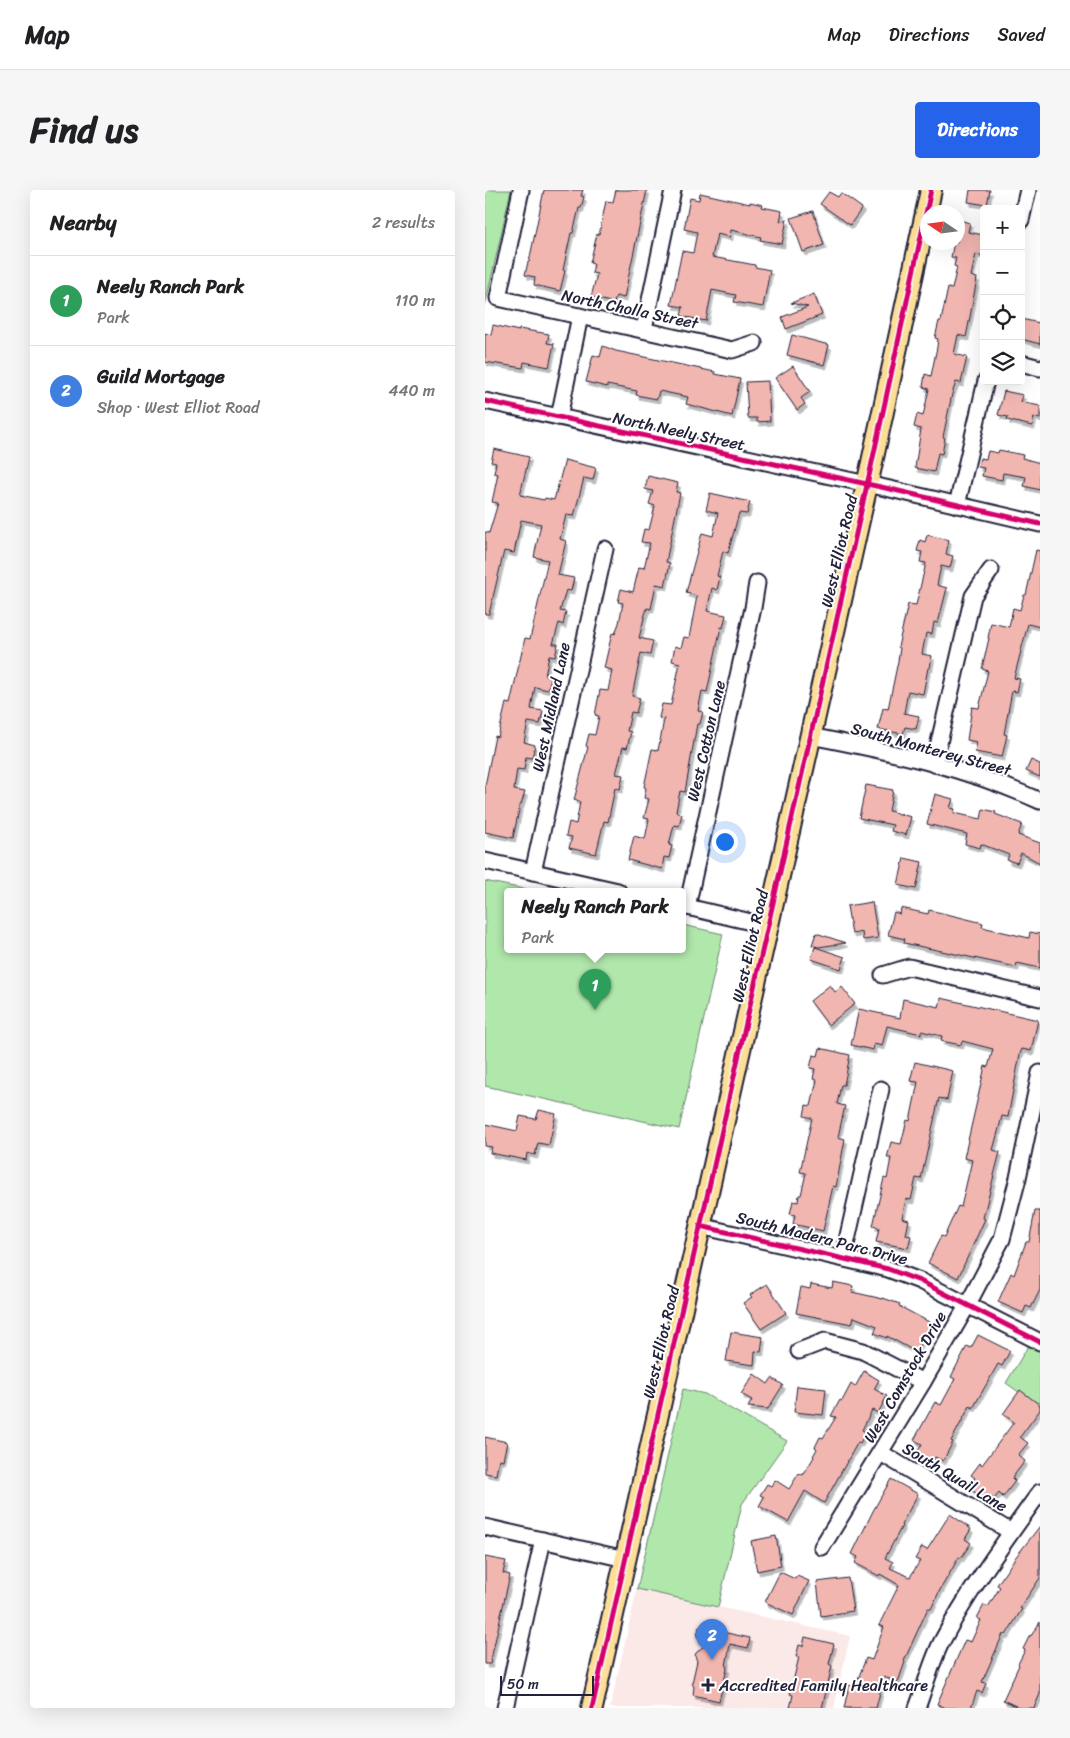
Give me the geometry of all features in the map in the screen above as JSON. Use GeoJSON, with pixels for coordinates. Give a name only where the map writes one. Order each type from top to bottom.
{"type":"FeatureCollection","features":[{"type":"Feature","properties":{"kind":"main road","name":"West Elliot Road"},"geometry":{"type":"LineString","coordinates":[[592,1708],[867,484],[931,190]]}},
{"type":"Feature","properties":{"kind":"street","name":"North Cholla Street"},"geometry":{"type":"LineString","coordinates":[[521,190],[498,298],[732,350],[754,344]]}},
{"type":"Feature","properties":{"kind":"street"},"geometry":{"type":"LineString","coordinates":[[644,330],[673,190]]}},
{"type":"Feature","properties":{"kind":"street"},"geometry":{"type":"LineString","coordinates":[[1024,205],[1028,190]]}},
{"type":"Feature","properties":{"kind":"street"},"geometry":{"type":"LineString","coordinates":[[559,417],[580,316]]}},
{"type":"Feature","properties":{"kind":"street"},"geometry":{"type":"LineString","coordinates":[[1025,364],[1040,368]]}},
{"type":"Feature","properties":{"kind":"street"},"geometry":{"type":"LineString","coordinates":[[957,505],[985,385]]}},
{"type":"Feature","properties":{"kind":"street","name":"North Neely Street"},"geometry":{"type":"LineString","coordinates":[[485,401],[867,484],[1040,524]]}},
{"type":"Feature","properties":{"kind":"street","name":"West Midland Lane"},"geometry":{"type":"LineString","coordinates":[[533,872],[605,549]]}},
{"type":"Feature","properties":{"kind":"street"},"geometry":{"type":"LineString","coordinates":[[934,764],[973,596],[991,570]]}},
{"type":"Feature","properties":{"kind":"street","name":"West Cotton Lane"},"geometry":{"type":"LineString","coordinates":[[686,902],[757,584]]}},
{"type":"Feature","properties":{"kind":"street","name":"South Monterey Street"},"geometry":{"type":"LineString","coordinates":[[810,736],[866,747],[934,764],[987,780],[1040,801]]}},
{"type":"Feature","properties":{"kind":"street"},"geometry":{"type":"LineString","coordinates":[[485,861],[605,888]]}},
{"type":"Feature","properties":{"kind":"street"},"geometry":{"type":"LineString","coordinates":[[686,906],[768,926]]}},
{"type":"Feature","properties":{"kind":"street"},"geometry":{"type":"LineString","coordinates":[[883,976],[909,967],[1040,998]]}},
{"type":"Feature","properties":{"kind":"street","name":"West Comstock Drive"},"geometry":{"type":"LineString","coordinates":[[822,1547],[923,1382],[967,1306],[1002,1239],[1018,1178],[1040,1073]]}},
{"type":"Feature","properties":{"kind":"street"},"geometry":{"type":"LineString","coordinates":[[843,1258],[881,1089]]}},
{"type":"Feature","properties":{"kind":"street","name":"South Madera Parc Drive"},"geometry":{"type":"LineString","coordinates":[[700,1226],[888,1269],[912,1278],[1040,1342]]}},
{"type":"Feature","properties":{"kind":"street"},"geometry":{"type":"LineString","coordinates":[[799,1351],[825,1341],[863,1351],[923,1382]]}},
{"type":"Feature","properties":{"kind":"street","name":"South Quail Lane"},"geometry":{"type":"LineString","coordinates":[[881,1453],[1011,1532]]}},
{"type":"Feature","properties":{"kind":"street"},"geometry":{"type":"LineString","coordinates":[[917,1708],[941,1645],[971,1592],[1040,1492]]}},
{"type":"Feature","properties":{"kind":"street"},"geometry":{"type":"LineString","coordinates":[[485,1527],[625,1559]]}},
{"type":"Feature","properties":{"kind":"street"},"geometry":{"type":"LineString","coordinates":[[505,1708],[543,1540]]}},
{"type":"Feature","properties":{"kind":"shaded area"},"geometry":{"type":"Polygon","coordinates":[[[637,1589],[850,1636],[834,1708],[610,1708],[637,1589]]]}},
{"type":"Feature","properties":{"kind":"green space"},"geometry":{"type":"Polygon","coordinates":[[[485,190],[511,190],[485,306],[485,190]]]}},
{"type":"Feature","properties":{"kind":"green space"},"geometry":{"type":"Polygon","coordinates":[[[485,881],[519,888],[504,888],[504,953],[686,953],[686,926],[723,934],[679,1129],[485,1086],[485,881]]]}},
{"type":"Feature","properties":{"kind":"green space"},"geometry":{"type":"Polygon","coordinates":[[[1033,1338],[1040,1342],[1040,1407],[1006,1383],[1033,1338]]]}},
{"type":"Feature","properties":{"kind":"green space"},"geometry":{"type":"Polygon","coordinates":[[[683,1389],[705,1394],[787,1441],[742,1504],[718,1607],[637,1589],[683,1389]]]}},
{"type":"Feature","properties":{"kind":"building"},"geometry":{"type":"Polygon","coordinates":[[[544,190],[583,190],[581,196],[584,197],[581,208],[579,208],[573,233],[571,233],[560,291],[534,285],[535,277],[525,275],[544,190]]]}},
{"type":"Feature","properties":{"kind":"building"},"geometry":{"type":"Polygon","coordinates":[[[616,190],[647,190],[624,298],[616,296],[614,303],[591,297],[597,274],[592,273],[594,264],[590,263],[606,201],[613,202],[616,190]]]}},
{"type":"Feature","properties":{"kind":"building"},"geometry":{"type":"Polygon","coordinates":[[[970,190],[990,190],[987,205],[968,202],[970,190]]]}},
{"type":"Feature","properties":{"kind":"building"},"geometry":{"type":"Polygon","coordinates":[[[829,192],[838,197],[841,193],[862,208],[850,225],[820,204],[829,192]]]}},
{"type":"Feature","properties":{"kind":"building"},"geometry":{"type":"Polygon","coordinates":[[[700,193],[763,205],[762,207],[782,211],[780,222],[787,219],[782,244],[760,240],[761,237],[731,230],[730,237],[717,234],[712,257],[755,265],[755,267],[770,270],[763,307],[734,302],[736,295],[712,290],[706,321],[681,316],[683,307],[671,305],[682,251],[693,253],[697,232],[684,229],[690,198],[699,200],[700,193]]]}},
{"type":"Feature","properties":{"kind":"building"},"geometry":{"type":"Polygon","coordinates":[[[813,211],[824,245],[803,252],[791,218],[813,211]]]}},
{"type":"Feature","properties":{"kind":"building"},"geometry":{"type":"Polygon","coordinates":[[[965,222],[970,223],[968,232],[980,234],[980,255],[976,254],[971,276],[977,278],[966,337],[958,335],[954,354],[967,357],[961,383],[956,382],[952,394],[943,437],[945,438],[942,454],[938,453],[934,472],[915,468],[921,429],[914,427],[917,414],[923,416],[929,389],[923,387],[925,374],[931,376],[937,347],[938,339],[935,338],[939,321],[941,321],[948,288],[952,289],[957,267],[954,266],[956,258],[951,257],[952,250],[965,250],[965,222]]]}},
{"type":"Feature","properties":{"kind":"building"},"geometry":{"type":"Polygon","coordinates":[[[814,294],[822,315],[786,329],[782,317],[808,307],[791,303],[814,294]]]}},
{"type":"Feature","properties":{"kind":"building"},"geometry":{"type":"Polygon","coordinates":[[[1025,320],[1040,323],[1040,344],[1025,340],[1025,320]]]}},
{"type":"Feature","properties":{"kind":"building"},"geometry":{"type":"Polygon","coordinates":[[[493,325],[519,331],[519,329],[549,334],[547,343],[554,344],[549,367],[524,362],[523,368],[485,362],[485,333],[491,335],[493,325]]]}},
{"type":"Feature","properties":{"kind":"building"},"geometry":{"type":"Polygon","coordinates":[[[792,335],[829,345],[824,365],[787,355],[792,335]]]}},
{"type":"Feature","properties":{"kind":"building"},"geometry":{"type":"Polygon","coordinates":[[[603,346],[616,351],[740,379],[732,416],[686,404],[688,397],[659,391],[657,399],[636,395],[637,391],[586,382],[593,355],[600,357],[603,346]]]}},
{"type":"Feature","properties":{"kind":"building"},"geometry":{"type":"Polygon","coordinates":[[[793,366],[810,392],[801,398],[805,404],[797,410],[775,378],[793,366]]]}},
{"type":"Feature","properties":{"kind":"building"},"geometry":{"type":"Polygon","coordinates":[[[768,381],[770,421],[757,422],[757,418],[748,418],[746,382],[768,381]]]}},
{"type":"Feature","properties":{"kind":"building"},"geometry":{"type":"Polygon","coordinates":[[[1004,391],[1023,395],[1021,402],[1040,406],[1040,419],[1034,417],[1032,426],[1007,420],[1008,417],[998,415],[1004,391]]]}},
{"type":"Feature","properties":{"kind":"building"},"geometry":{"type":"Polygon","coordinates":[[[494,449],[529,457],[520,495],[544,500],[545,498],[554,500],[565,460],[596,468],[593,480],[584,478],[574,516],[566,515],[560,539],[566,541],[558,575],[574,578],[571,591],[566,590],[560,611],[566,612],[563,625],[559,623],[553,644],[558,644],[555,657],[549,656],[545,676],[551,677],[548,690],[535,687],[531,709],[543,711],[540,724],[528,722],[524,742],[535,745],[532,758],[526,757],[524,770],[517,769],[514,790],[525,792],[520,805],[513,838],[485,832],[485,786],[495,736],[498,737],[506,703],[510,704],[525,638],[530,639],[548,560],[534,557],[541,524],[521,520],[514,553],[504,551],[489,614],[485,614],[485,532],[489,533],[498,503],[492,502],[498,474],[494,473],[496,463],[491,462],[494,449]]]}},
{"type":"Feature","properties":{"kind":"building"},"geometry":{"type":"Polygon","coordinates":[[[999,450],[1023,455],[1022,458],[1040,463],[1040,490],[1024,486],[1026,477],[1003,473],[1002,480],[982,476],[984,468],[978,467],[980,458],[986,459],[988,451],[998,453],[999,450]]]}},
{"type":"Feature","properties":{"kind":"building"},"geometry":{"type":"Polygon","coordinates":[[[648,476],[678,483],[676,492],[680,493],[666,562],[670,563],[665,586],[656,584],[651,609],[647,608],[639,638],[653,641],[650,655],[641,653],[632,696],[640,698],[636,713],[631,712],[627,731],[631,732],[627,748],[623,747],[616,774],[623,775],[620,789],[615,788],[608,822],[604,821],[596,854],[569,848],[572,837],[566,836],[569,822],[576,824],[580,802],[574,800],[588,747],[586,746],[589,734],[595,735],[599,716],[595,715],[600,690],[608,691],[612,670],[604,668],[612,633],[615,634],[619,623],[623,603],[618,602],[621,589],[633,592],[639,567],[644,568],[650,543],[641,542],[644,529],[649,530],[655,506],[649,504],[653,491],[645,489],[648,476]]]}},
{"type":"Feature","properties":{"kind":"building"},"geometry":{"type":"Polygon","coordinates":[[[710,493],[750,502],[747,514],[739,513],[728,553],[723,551],[717,576],[720,577],[717,590],[712,588],[707,611],[726,615],[723,628],[721,627],[707,692],[702,691],[698,711],[703,712],[700,724],[697,724],[685,792],[680,791],[676,812],[682,814],[679,826],[674,825],[669,845],[672,846],[669,858],[664,857],[662,869],[628,860],[634,836],[645,839],[649,819],[644,818],[649,799],[644,798],[646,788],[644,787],[652,749],[658,750],[664,719],[659,718],[662,704],[671,705],[680,663],[672,661],[675,646],[681,648],[684,637],[689,638],[697,596],[686,593],[692,570],[702,533],[713,536],[718,513],[706,510],[710,493]]]}},
{"type":"Feature","properties":{"kind":"building"},"geometry":{"type":"Polygon","coordinates":[[[927,535],[949,540],[946,554],[953,556],[950,568],[941,566],[937,585],[947,588],[938,623],[934,622],[932,634],[926,633],[922,654],[932,656],[923,694],[908,691],[904,713],[919,716],[916,729],[905,727],[903,734],[878,729],[883,708],[888,709],[898,661],[900,648],[898,647],[908,604],[916,605],[926,563],[920,562],[922,552],[917,551],[920,540],[925,542],[927,535]]]}},
{"type":"Feature","properties":{"kind":"building"},"geometry":{"type":"Polygon","coordinates":[[[1036,550],[1040,551],[1040,627],[1028,624],[1014,678],[1020,679],[1017,692],[1012,691],[1004,734],[1007,735],[1002,757],[975,752],[977,742],[967,740],[972,707],[979,708],[988,671],[982,669],[991,623],[1009,627],[1013,608],[1020,610],[1024,595],[1026,595],[1036,550]]]}},
{"type":"Feature","properties":{"kind":"building"},"geometry":{"type":"Polygon","coordinates":[[[1031,760],[1040,764],[1040,777],[1026,771],[1031,760]]]}},
{"type":"Feature","properties":{"kind":"building"},"geometry":{"type":"Polygon","coordinates":[[[866,785],[893,790],[889,811],[911,817],[906,835],[891,831],[893,825],[859,818],[866,785]]]}},
{"type":"Feature","properties":{"kind":"building"},"geometry":{"type":"Polygon","coordinates":[[[935,794],[953,799],[950,808],[955,809],[954,813],[981,819],[983,809],[996,812],[995,814],[1022,824],[1018,835],[1040,843],[1040,863],[1021,853],[1017,863],[1007,860],[1009,855],[981,844],[980,848],[965,844],[967,834],[927,824],[935,794]]]}},
{"type":"Feature","properties":{"kind":"building"},"geometry":{"type":"Polygon","coordinates":[[[904,858],[922,862],[916,889],[898,885],[904,858]]]}},
{"type":"Feature","properties":{"kind":"building"},"geometry":{"type":"Polygon","coordinates":[[[872,902],[878,938],[863,940],[862,932],[852,934],[847,906],[872,902]]]}},
{"type":"Feature","properties":{"kind":"building"},"geometry":{"type":"Polygon","coordinates":[[[901,908],[928,914],[929,910],[959,917],[983,923],[982,927],[1029,938],[1030,932],[1040,934],[1040,968],[1017,963],[1016,967],[904,943],[905,939],[888,935],[894,912],[900,914],[901,908]]]}},
{"type":"Feature","properties":{"kind":"building"},"geometry":{"type":"Polygon","coordinates":[[[816,933],[846,943],[818,947],[812,945],[816,933]]]}},
{"type":"Feature","properties":{"kind":"building"},"geometry":{"type":"Polygon","coordinates":[[[815,947],[845,957],[841,969],[811,959],[815,947]]]}},
{"type":"Feature","properties":{"kind":"building"},"geometry":{"type":"Polygon","coordinates":[[[830,985],[835,992],[842,987],[855,1004],[828,1025],[810,1001],[830,985]]]}},
{"type":"Feature","properties":{"kind":"building"},"geometry":{"type":"Polygon","coordinates":[[[941,998],[1038,1020],[1031,1051],[1022,1049],[1020,1054],[1008,1117],[1002,1116],[993,1150],[1000,1152],[983,1218],[985,1219],[958,1278],[928,1263],[941,1236],[944,1237],[958,1206],[961,1207],[972,1160],[964,1158],[985,1066],[988,1067],[993,1049],[962,1041],[961,1045],[941,1041],[942,1036],[921,1031],[921,1034],[887,1026],[882,1046],[874,1044],[873,1050],[851,1045],[859,1009],[900,1018],[903,999],[939,1007],[941,998]]]}},
{"type":"Feature","properties":{"kind":"building"},"geometry":{"type":"Polygon","coordinates":[[[820,1048],[850,1055],[844,1085],[841,1085],[837,1104],[845,1106],[838,1137],[845,1139],[836,1187],[833,1186],[823,1231],[793,1224],[795,1215],[790,1214],[793,1201],[798,1202],[799,1195],[801,1195],[806,1173],[800,1172],[812,1118],[804,1116],[806,1105],[811,1106],[817,1080],[813,1079],[815,1069],[810,1068],[813,1055],[818,1056],[820,1048]]]}},
{"type":"Feature","properties":{"kind":"building"},"geometry":{"type":"Polygon","coordinates":[[[915,1062],[953,1071],[947,1100],[939,1098],[921,1179],[916,1178],[911,1200],[906,1199],[902,1218],[909,1220],[906,1235],[911,1236],[908,1248],[876,1242],[879,1228],[873,1226],[884,1178],[887,1179],[891,1158],[887,1158],[891,1142],[901,1144],[907,1120],[910,1121],[918,1082],[910,1081],[915,1062]]]}},
{"type":"Feature","properties":{"kind":"building"},"geometry":{"type":"Polygon","coordinates":[[[539,1110],[556,1114],[549,1145],[538,1143],[535,1155],[527,1153],[526,1160],[490,1153],[492,1147],[485,1146],[485,1124],[517,1131],[520,1116],[536,1119],[539,1110]]]}},
{"type":"Feature","properties":{"kind":"building"},"geometry":{"type":"Polygon","coordinates":[[[1035,1211],[1040,1211],[1040,1290],[1031,1308],[1026,1306],[1023,1313],[998,1302],[1011,1273],[1014,1275],[1026,1242],[1029,1242],[1035,1211]]]}},
{"type":"Feature","properties":{"kind":"building"},"geometry":{"type":"Polygon","coordinates":[[[833,1282],[853,1286],[852,1292],[883,1298],[900,1304],[899,1306],[931,1323],[916,1352],[887,1336],[887,1338],[874,1333],[877,1326],[854,1317],[852,1324],[796,1313],[801,1287],[810,1289],[811,1284],[832,1288],[833,1282]]]}},
{"type":"Feature","properties":{"kind":"building"},"geometry":{"type":"Polygon","coordinates":[[[767,1284],[786,1313],[761,1329],[743,1303],[752,1297],[750,1295],[767,1284]]]}},
{"type":"Feature","properties":{"kind":"building"},"geometry":{"type":"Polygon","coordinates":[[[731,1332],[763,1337],[761,1352],[755,1351],[754,1365],[726,1361],[731,1332]]]}},
{"type":"Feature","properties":{"kind":"building"},"geometry":{"type":"Polygon","coordinates":[[[978,1335],[1010,1351],[1002,1366],[998,1364],[973,1408],[970,1406],[951,1441],[953,1442],[943,1461],[935,1457],[932,1463],[916,1454],[922,1444],[914,1440],[935,1402],[941,1405],[955,1379],[951,1377],[967,1346],[971,1348],[978,1335]]]}},
{"type":"Feature","properties":{"kind":"building"},"geometry":{"type":"Polygon","coordinates":[[[864,1371],[879,1380],[874,1389],[887,1396],[878,1413],[872,1410],[862,1430],[866,1432],[860,1443],[858,1442],[824,1503],[805,1491],[788,1522],[759,1506],[764,1497],[760,1495],[767,1484],[771,1486],[775,1480],[789,1489],[799,1473],[803,1475],[814,1457],[817,1449],[815,1447],[820,1437],[823,1438],[836,1417],[831,1416],[840,1400],[842,1401],[851,1384],[855,1387],[864,1371]]]}},
{"type":"Feature","properties":{"kind":"building"},"geometry":{"type":"Polygon","coordinates":[[[754,1374],[768,1384],[772,1378],[783,1385],[768,1409],[748,1407],[752,1400],[741,1394],[754,1374]]]}},
{"type":"Feature","properties":{"kind":"building"},"geometry":{"type":"Polygon","coordinates":[[[797,1386],[826,1389],[823,1415],[794,1412],[797,1386]]]}},
{"type":"Feature","properties":{"kind":"building"},"geometry":{"type":"Polygon","coordinates":[[[1020,1390],[1040,1405],[1040,1410],[1020,1437],[1028,1443],[1018,1455],[1025,1461],[1012,1478],[1015,1481],[1003,1497],[999,1493],[994,1499],[988,1495],[985,1500],[968,1487],[975,1478],[971,1475],[980,1463],[982,1465],[1014,1422],[1003,1414],[1020,1390]]]}},
{"type":"Feature","properties":{"kind":"building"},"geometry":{"type":"Polygon","coordinates":[[[485,1437],[507,1442],[503,1460],[499,1459],[496,1475],[485,1473],[485,1437]]]}},
{"type":"Feature","properties":{"kind":"building"},"geometry":{"type":"Polygon","coordinates":[[[891,1479],[918,1494],[885,1558],[893,1562],[890,1568],[910,1577],[920,1561],[915,1559],[922,1547],[927,1550],[950,1514],[971,1529],[965,1539],[971,1543],[961,1558],[959,1557],[931,1609],[928,1608],[904,1661],[898,1682],[884,1677],[876,1708],[844,1708],[849,1685],[855,1687],[866,1658],[872,1660],[884,1627],[879,1625],[899,1585],[855,1563],[858,1557],[852,1554],[891,1479]]]}},
{"type":"Feature","properties":{"kind":"building"},"geometry":{"type":"Polygon","coordinates":[[[1040,1526],[1040,1578],[1020,1608],[1022,1609],[1006,1635],[1003,1634],[982,1682],[986,1683],[982,1693],[977,1691],[971,1708],[946,1708],[937,1704],[965,1640],[971,1642],[981,1620],[977,1618],[984,1605],[988,1607],[1000,1587],[997,1585],[1040,1526]]]}},
{"type":"Feature","properties":{"kind":"building"},"geometry":{"type":"Polygon","coordinates":[[[776,1536],[781,1566],[757,1571],[751,1541],[776,1536]]]}},
{"type":"Feature","properties":{"kind":"building"},"geometry":{"type":"Polygon","coordinates":[[[485,1557],[506,1561],[503,1573],[510,1575],[490,1664],[485,1664],[485,1557]]]}},
{"type":"Feature","properties":{"kind":"building"},"geometry":{"type":"Polygon","coordinates":[[[780,1572],[795,1579],[797,1576],[809,1581],[793,1615],[765,1602],[780,1572]]]}},
{"type":"Feature","properties":{"kind":"building"},"geometry":{"type":"Polygon","coordinates":[[[848,1578],[853,1611],[821,1616],[817,1582],[848,1578]]]}},
{"type":"Feature","properties":{"kind":"building"},"geometry":{"type":"Polygon","coordinates":[[[1040,1622],[1040,1694],[1034,1708],[1020,1708],[1003,1700],[1025,1650],[1023,1649],[1030,1635],[1040,1622]]]}},
{"type":"Feature","properties":{"kind":"building"},"geometry":{"type":"Polygon","coordinates":[[[699,1627],[750,1638],[748,1648],[730,1644],[727,1669],[719,1701],[693,1695],[694,1687],[692,1683],[697,1661],[695,1656],[710,1640],[697,1637],[699,1627]]]}},
{"type":"Feature","properties":{"kind":"building"},"geometry":{"type":"Polygon","coordinates":[[[805,1637],[834,1644],[829,1664],[832,1666],[822,1708],[790,1708],[793,1695],[790,1694],[799,1657],[796,1657],[799,1645],[803,1646],[805,1637]]]}},
{"type":"Feature","properties":{"kind":"cycle path"},"geometry":{"type":"LineString","coordinates":[[592,1708],[871,467],[931,190]]}},
{"type":"Feature","properties":{"kind":"cycle path"},"geometry":{"type":"LineString","coordinates":[[485,401],[890,489],[1040,524]]}},
{"type":"Feature","properties":{"kind":"cycle path"},"geometry":{"type":"LineString","coordinates":[[700,1226],[888,1269],[920,1281],[1040,1342]]}},
{"type":"Feature","properties":{"kind":"place","name":"Neely Ranch Park"},"geometry":{"type":"Point","coordinates":[595,1010]}},
{"type":"Feature","properties":{"kind":"place","name":"Guild Mortgage"},"geometry":{"type":"Point","coordinates":[712,1660]}},
{"type":"Feature","properties":{"kind":"place","name":"Accredited Family Healthcare"},"geometry":{"type":"Point","coordinates":[708,1685]}}]}
